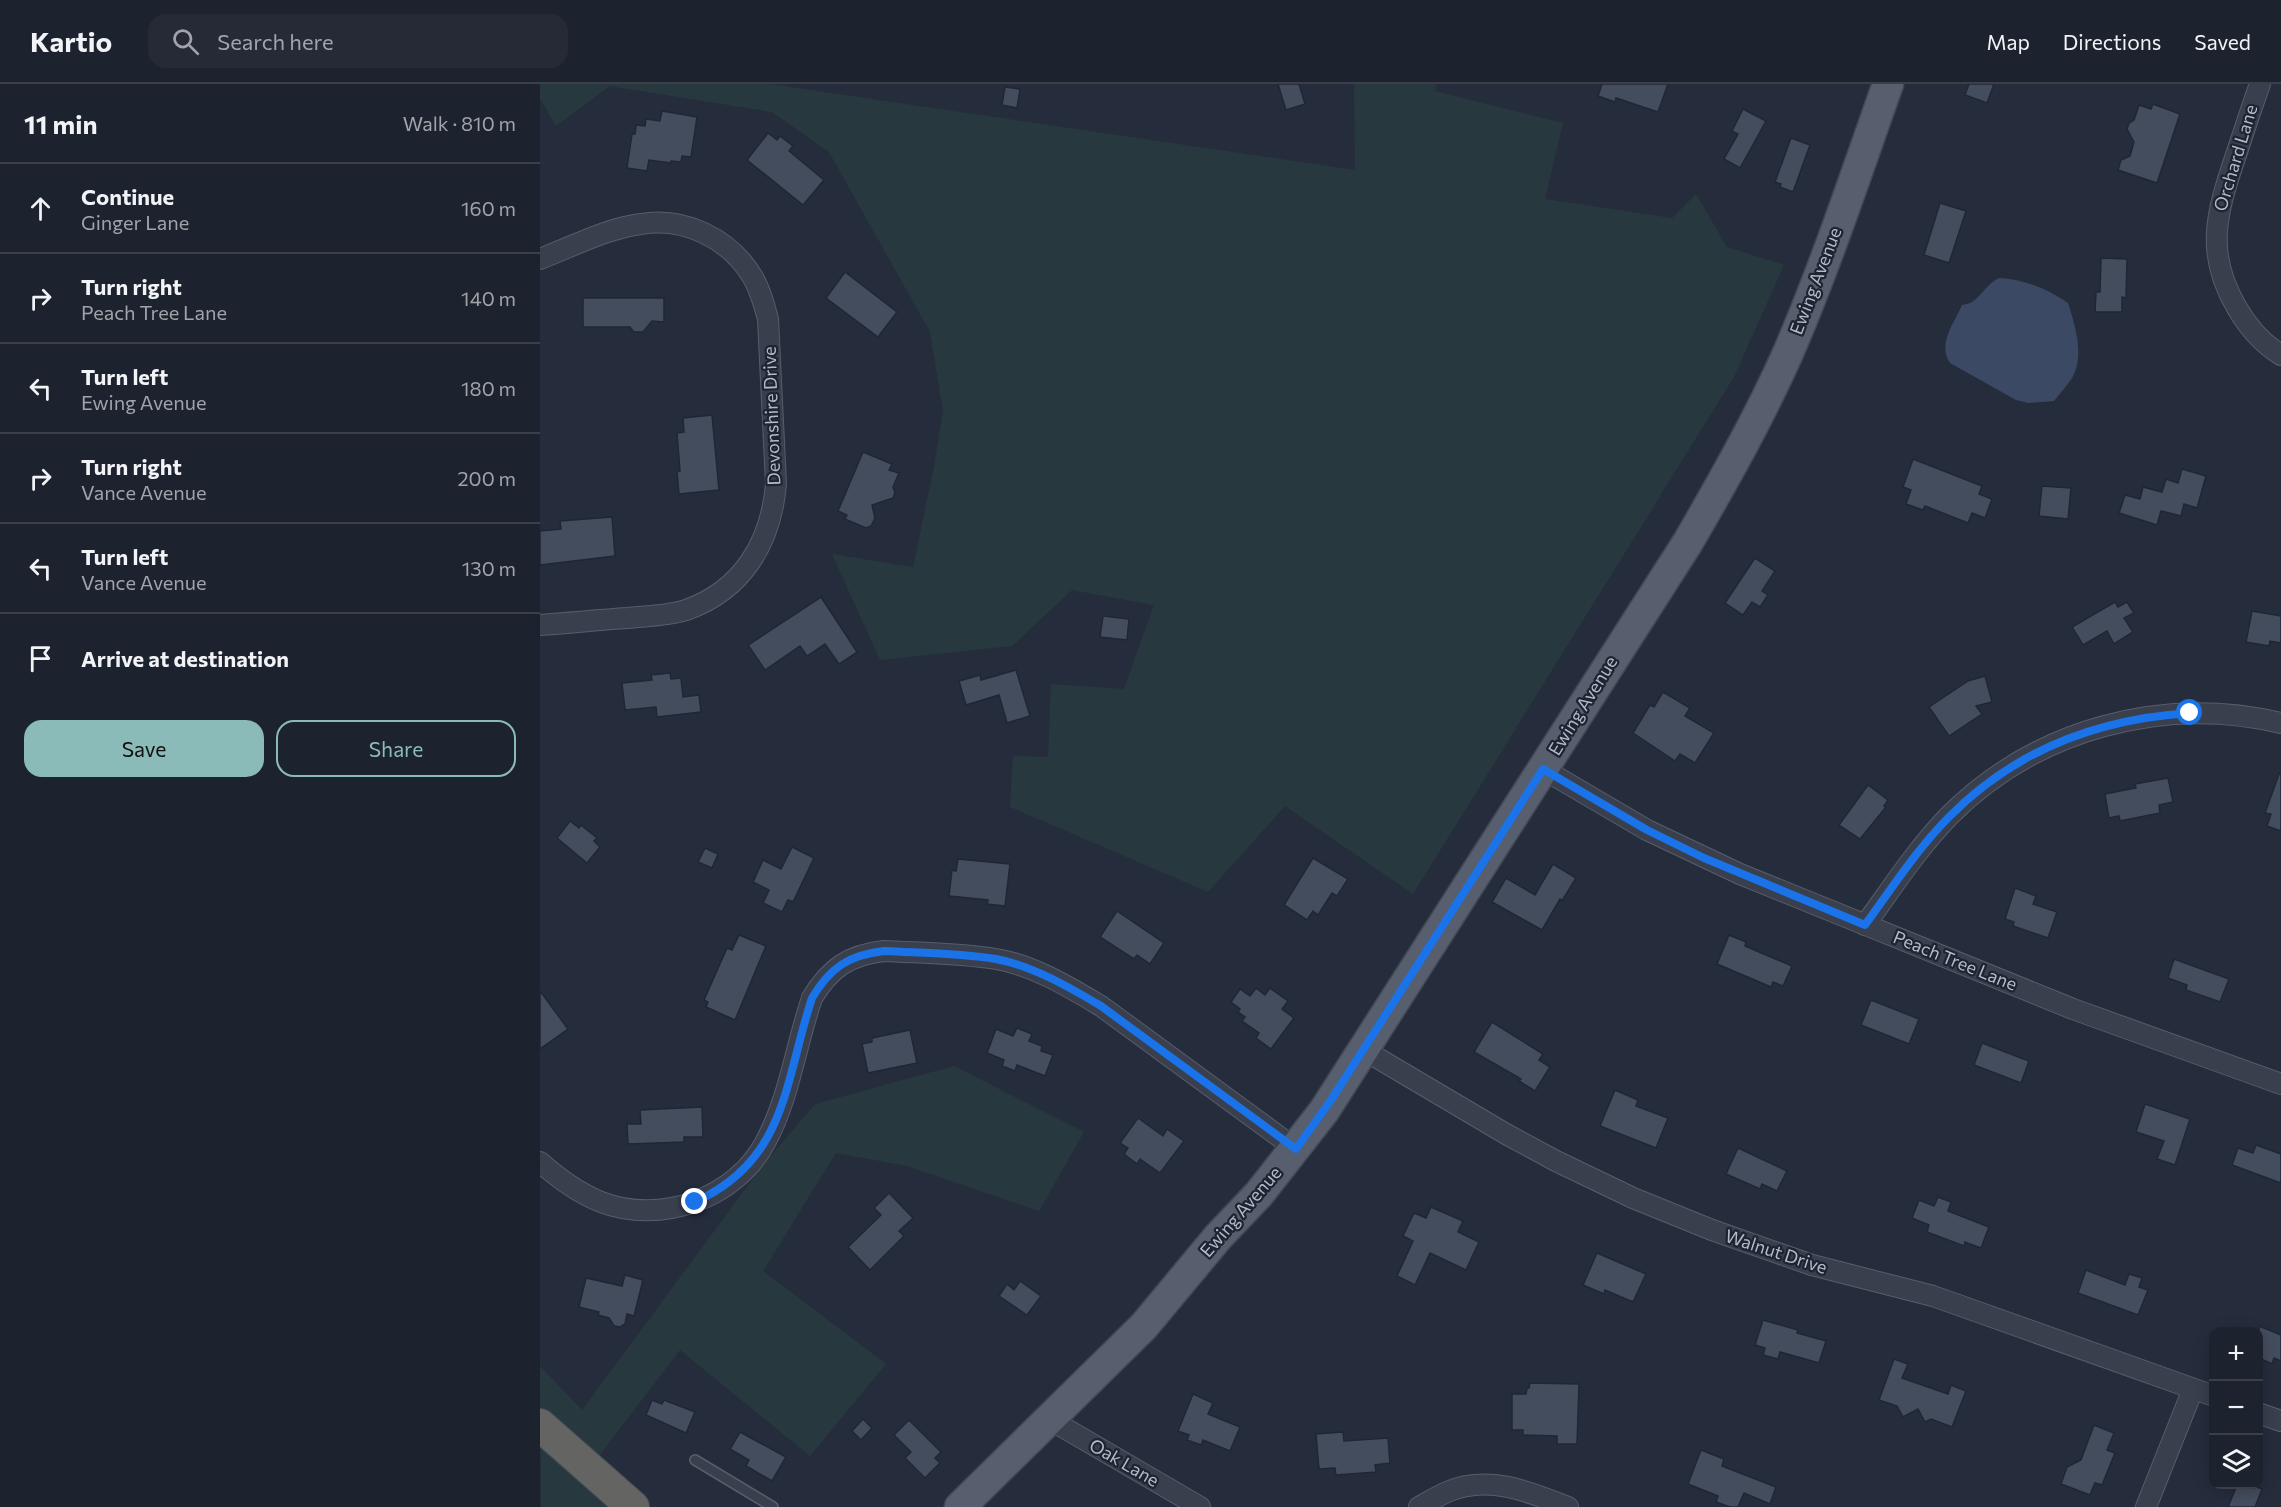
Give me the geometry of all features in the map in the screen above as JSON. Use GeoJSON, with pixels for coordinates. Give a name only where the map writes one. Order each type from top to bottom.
{"type":"FeatureCollection","features":[{"type":"Feature","properties":{"kind":"highway"},"geometry":{"type":"LineString","coordinates":[[540,1425],[633,1507]]}},
{"type":"Feature","properties":{"kind":"main road","name":"Ewing Avenue"},"geometry":{"type":"LineString","coordinates":[[960,1507],[1144,1326],[1296,1149],[1364,1050],[1688,542],[1754,425],[1788,352],[1818,278],[1888,84]]}},
{"type":"Feature","properties":{"kind":"street","name":"Orchard Lane"},"geometry":{"type":"LineString","coordinates":[[2260,84],[2220,202],[2217,249],[2221,273],[2242,318],[2259,337],[2281,355]]}},
{"type":"Feature","properties":{"kind":"street","name":"Devonshire Drive"},"geometry":{"type":"LineString","coordinates":[[540,259],[621,228],[662,222],[683,225],[703,232],[738,257],[752,275],[762,296],[768,319],[776,484],[774,510],[755,557],[740,575],[707,600],[686,610],[663,615],[540,625]]}},
{"type":"Feature","properties":{"kind":"street"},"geometry":{"type":"LineString","coordinates":[[1865,925],[1924,844],[1949,817],[1984,786],[2010,767],[2042,749],[2082,732],[2153,715],[2220,713],[2256,717],[2281,723]]}},
{"type":"Feature","properties":{"kind":"street","name":"Peach Tree Lane"},"geometry":{"type":"LineString","coordinates":[[1543,769],[1647,830],[1704,858],[2073,1009],[2281,1084]]}},
{"type":"Feature","properties":{"kind":"street"},"geometry":{"type":"LineString","coordinates":[[540,1162],[580,1192],[601,1202],[622,1208],[648,1210],[672,1208],[695,1202],[715,1193],[753,1161],[765,1144],[777,1120],[812,998],[822,981],[834,969],[850,959],[867,953],[884,951],[997,959],[1036,972],[1070,987],[1101,1006],[1296,1149]]}},
{"type":"Feature","properties":{"kind":"street","name":"Walnut Drive"},"geometry":{"type":"LineString","coordinates":[[1364,1050],[1506,1134],[1633,1198],[1702,1226],[1812,1265],[1933,1296],[2209,1394]]}},
{"type":"Feature","properties":{"kind":"street"},"geometry":{"type":"LineString","coordinates":[[2146,1507],[2193,1389]]}},
{"type":"Feature","properties":{"kind":"street"},"geometry":{"type":"LineString","coordinates":[[2263,1414],[2281,1421]]}},
{"type":"Feature","properties":{"kind":"street","name":"Oak Lane"},"geometry":{"type":"LineString","coordinates":[[1049,1419],[1200,1507]]}},
{"type":"Feature","properties":{"kind":"street"},"geometry":{"type":"LineString","coordinates":[[1419,1507],[1448,1492],[1479,1485],[1500,1485],[1522,1489],[1568,1507]]}},
{"type":"Feature","properties":{"kind":"lane"},"geometry":{"type":"LineString","coordinates":[[695,1460],[773,1507]]}},
{"type":"Feature","properties":{"kind":"shaded area"},"geometry":{"type":"Polygon","coordinates":[[[540,84],[770,84],[1355,170],[1354,84],[1436,84],[1435,91],[1563,123],[1545,199],[1672,218],[1696,194],[1727,247],[1784,265],[1734,377],[1413,894],[1285,806],[1208,892],[1010,807],[1013,756],[1048,757],[1051,684],[1124,689],[1154,605],[1072,590],[1012,646],[880,660],[832,554],[913,567],[943,411],[930,332],[829,152],[772,112],[610,86],[556,126],[540,98],[540,84]]]}},
{"type":"Feature","properties":{"kind":"shaded area"},"geometry":{"type":"Polygon","coordinates":[[[954,1066],[1084,1132],[1039,1211],[907,1166],[836,1153],[763,1271],[886,1364],[810,1456],[680,1350],[586,1473],[621,1507],[541,1507],[540,1366],[582,1410],[763,1165],[815,1104],[954,1066]]]}},
{"type":"Feature","properties":{"kind":"water"},"geometry":{"type":"Polygon","coordinates":[[[1999,278],[2017,280],[2035,286],[2068,303],[2078,340],[2078,360],[2072,378],[2054,401],[2028,403],[2016,400],[1950,363],[1946,356],[1948,334],[1962,305],[1973,301],[1999,278]]]}},
{"type":"Feature","properties":{"kind":"building"},"geometry":{"type":"Polygon","coordinates":[[[1278,84],[1299,84],[1305,104],[1286,110],[1278,84]]]}},
{"type":"Feature","properties":{"kind":"building"},"geometry":{"type":"Polygon","coordinates":[[[1602,84],[1668,84],[1658,112],[1616,98],[1615,102],[1598,96],[1602,84]]]}},
{"type":"Feature","properties":{"kind":"building"},"geometry":{"type":"Polygon","coordinates":[[[1969,84],[1994,84],[1987,103],[1965,95],[1969,84]]]}},
{"type":"Feature","properties":{"kind":"building"},"geometry":{"type":"Polygon","coordinates":[[[1005,87],[1020,89],[1017,108],[1002,105],[1005,87]]]}},
{"type":"Feature","properties":{"kind":"building"},"geometry":{"type":"Polygon","coordinates":[[[2153,104],[2180,114],[2157,183],[2118,170],[2121,160],[2130,156],[2134,142],[2127,129],[2129,123],[2134,120],[2139,105],[2151,109],[2153,104]]]}},
{"type":"Feature","properties":{"kind":"building"},"geometry":{"type":"Polygon","coordinates":[[[1743,109],[1766,121],[1740,168],[1724,159],[1738,134],[1732,131],[1743,109]]]}},
{"type":"Feature","properties":{"kind":"building"},"geometry":{"type":"Polygon","coordinates":[[[662,111],[697,117],[691,157],[682,156],[681,162],[671,161],[671,163],[649,160],[647,171],[627,168],[632,134],[635,134],[636,125],[645,126],[646,119],[660,121],[662,111]]]}},
{"type":"Feature","properties":{"kind":"building"},"geometry":{"type":"Polygon","coordinates":[[[768,133],[777,140],[780,136],[793,146],[789,151],[824,180],[803,205],[747,160],[768,133]]]}},
{"type":"Feature","properties":{"kind":"building"},"geometry":{"type":"Polygon","coordinates":[[[1791,138],[1810,145],[1793,192],[1780,187],[1781,184],[1775,182],[1791,138]]]}},
{"type":"Feature","properties":{"kind":"building"},"geometry":{"type":"Polygon","coordinates":[[[1940,203],[1966,211],[1949,263],[1924,255],[1940,203]]]}},
{"type":"Feature","properties":{"kind":"building"},"geometry":{"type":"Polygon","coordinates":[[[2101,258],[2127,259],[2126,298],[2122,297],[2122,312],[2095,312],[2096,292],[2100,292],[2101,258]]]}},
{"type":"Feature","properties":{"kind":"building"},"geometry":{"type":"Polygon","coordinates":[[[845,272],[897,312],[878,337],[826,298],[845,272]]]}},
{"type":"Feature","properties":{"kind":"building"},"geometry":{"type":"Polygon","coordinates":[[[583,298],[664,298],[664,322],[652,321],[643,332],[634,332],[630,327],[583,327],[583,298]]]}},
{"type":"Feature","properties":{"kind":"building"},"geometry":{"type":"Polygon","coordinates":[[[712,415],[719,490],[679,494],[677,433],[684,432],[683,418],[712,415]]]}},
{"type":"Feature","properties":{"kind":"building"},"geometry":{"type":"Polygon","coordinates":[[[863,452],[892,464],[889,470],[899,473],[893,487],[895,493],[893,498],[872,505],[875,518],[871,526],[866,528],[845,519],[847,515],[838,511],[863,452]]]}},
{"type":"Feature","properties":{"kind":"building"},"geometry":{"type":"Polygon","coordinates":[[[1913,459],[1982,486],[1979,494],[1992,499],[1985,518],[1972,513],[1968,523],[1925,506],[1923,510],[1906,504],[1911,490],[1903,487],[1913,459]]]}},
{"type":"Feature","properties":{"kind":"building"},"geometry":{"type":"Polygon","coordinates":[[[2182,469],[2206,476],[2197,508],[2184,504],[2181,516],[2161,511],[2157,525],[2119,513],[2125,495],[2140,499],[2143,487],[2162,492],[2166,479],[2178,483],[2182,469]]]}},
{"type":"Feature","properties":{"kind":"building"},"geometry":{"type":"Polygon","coordinates":[[[2042,486],[2071,488],[2068,519],[2039,516],[2042,486]]]}},
{"type":"Feature","properties":{"kind":"building"},"geometry":{"type":"Polygon","coordinates":[[[612,517],[615,556],[540,565],[540,531],[561,529],[560,521],[612,517]]]}},
{"type":"Feature","properties":{"kind":"building"},"geometry":{"type":"Polygon","coordinates":[[[1755,558],[1775,571],[1762,591],[1768,595],[1760,607],[1752,602],[1743,615],[1725,603],[1755,558]]]}},
{"type":"Feature","properties":{"kind":"building"},"geometry":{"type":"Polygon","coordinates":[[[821,597],[857,652],[839,664],[825,644],[807,656],[800,646],[765,670],[748,645],[821,597]]]}},
{"type":"Feature","properties":{"kind":"building"},"geometry":{"type":"Polygon","coordinates":[[[2115,602],[2118,607],[2127,602],[2134,613],[2124,618],[2133,632],[2114,644],[2107,631],[2083,645],[2072,627],[2115,602]]]}},
{"type":"Feature","properties":{"kind":"building"},"geometry":{"type":"Polygon","coordinates":[[[2252,611],[2281,616],[2281,643],[2270,641],[2269,646],[2246,642],[2252,611]]]}},
{"type":"Feature","properties":{"kind":"building"},"geometry":{"type":"Polygon","coordinates":[[[1103,616],[1129,619],[1127,640],[1100,637],[1103,616]]]}},
{"type":"Feature","properties":{"kind":"building"},"geometry":{"type":"Polygon","coordinates":[[[1016,670],[1030,716],[1007,723],[999,695],[966,705],[959,681],[980,675],[981,680],[1016,670]]]}},
{"type":"Feature","properties":{"kind":"building"},"geometry":{"type":"Polygon","coordinates":[[[670,673],[671,679],[681,678],[683,697],[699,695],[701,712],[657,717],[656,707],[625,710],[622,683],[652,680],[651,675],[670,673]]]}},
{"type":"Feature","properties":{"kind":"building"},"geometry":{"type":"Polygon","coordinates":[[[1985,676],[1992,702],[1976,706],[1982,714],[1949,736],[1929,707],[1968,681],[1985,676]]]}},
{"type":"Feature","properties":{"kind":"building"},"geometry":{"type":"Polygon","coordinates":[[[1663,692],[1690,708],[1685,716],[1714,733],[1695,763],[1680,754],[1675,761],[1633,733],[1650,705],[1654,707],[1663,692]]]}},
{"type":"Feature","properties":{"kind":"building"},"geometry":{"type":"Polygon","coordinates":[[[2279,774],[2281,774],[2281,831],[2267,826],[2271,814],[2265,813],[2279,774]]]}},
{"type":"Feature","properties":{"kind":"building"},"geometry":{"type":"Polygon","coordinates":[[[2168,778],[2173,802],[2159,805],[2160,813],[2120,821],[2119,816],[2109,818],[2105,794],[2136,788],[2135,784],[2168,778]]]}},
{"type":"Feature","properties":{"kind":"building"},"geometry":{"type":"Polygon","coordinates":[[[1868,785],[1888,800],[1884,806],[1886,807],[1860,839],[1839,825],[1868,785]]]}},
{"type":"Feature","properties":{"kind":"building"},"geometry":{"type":"Polygon","coordinates":[[[570,821],[579,828],[581,825],[597,838],[594,841],[600,847],[587,863],[557,838],[570,821]]]}},
{"type":"Feature","properties":{"kind":"building"},"geometry":{"type":"Polygon","coordinates":[[[792,847],[814,858],[793,902],[788,900],[782,912],[763,903],[769,890],[753,882],[763,860],[781,869],[792,847]]]}},
{"type":"Feature","properties":{"kind":"building"},"geometry":{"type":"Polygon","coordinates":[[[705,848],[718,854],[712,868],[698,862],[705,848]]]}},
{"type":"Feature","properties":{"kind":"building"},"geometry":{"type":"Polygon","coordinates":[[[1313,858],[1348,879],[1337,896],[1332,893],[1318,915],[1313,911],[1307,920],[1284,905],[1313,858]]]}},
{"type":"Feature","properties":{"kind":"building"},"geometry":{"type":"Polygon","coordinates":[[[958,859],[1010,864],[1005,906],[987,904],[988,900],[949,896],[952,870],[956,871],[958,859]]]}},
{"type":"Feature","properties":{"kind":"building"},"geometry":{"type":"Polygon","coordinates":[[[1553,864],[1576,878],[1562,901],[1560,899],[1542,930],[1492,902],[1506,878],[1535,895],[1553,864]]]}},
{"type":"Feature","properties":{"kind":"building"},"geometry":{"type":"Polygon","coordinates":[[[2015,888],[2036,896],[2033,904],[2057,912],[2048,938],[2013,926],[2014,922],[2005,919],[2015,888]]]}},
{"type":"Feature","properties":{"kind":"building"},"geometry":{"type":"Polygon","coordinates":[[[1117,911],[1164,943],[1150,964],[1137,955],[1134,959],[1100,937],[1117,911]]]}},
{"type":"Feature","properties":{"kind":"building"},"geometry":{"type":"Polygon","coordinates":[[[739,935],[766,946],[735,1020],[706,1007],[708,1002],[704,1000],[727,948],[732,950],[739,935]]]}},
{"type":"Feature","properties":{"kind":"building"},"geometry":{"type":"Polygon","coordinates":[[[1729,935],[1746,942],[1745,946],[1792,966],[1783,986],[1773,982],[1771,987],[1717,964],[1729,935]]]}},
{"type":"Feature","properties":{"kind":"building"},"geometry":{"type":"Polygon","coordinates":[[[2174,959],[2229,979],[2220,1002],[2186,990],[2187,985],[2168,978],[2174,959]]]}},
{"type":"Feature","properties":{"kind":"building"},"geometry":{"type":"Polygon","coordinates":[[[1256,988],[1265,995],[1270,988],[1288,1001],[1282,1009],[1294,1018],[1271,1049],[1256,1038],[1259,1033],[1242,1021],[1245,1017],[1238,1012],[1240,1009],[1231,1002],[1240,989],[1250,996],[1256,988]]]}},
{"type":"Feature","properties":{"kind":"building"},"geometry":{"type":"Polygon","coordinates":[[[540,991],[568,1029],[540,1049],[540,991]]]}},
{"type":"Feature","properties":{"kind":"building"},"geometry":{"type":"Polygon","coordinates":[[[1871,1000],[1919,1019],[1909,1044],[1861,1025],[1871,1000]]]}},
{"type":"Feature","properties":{"kind":"building"},"geometry":{"type":"Polygon","coordinates":[[[1492,1022],[1543,1054],[1539,1060],[1550,1067],[1535,1091],[1519,1081],[1521,1079],[1474,1052],[1492,1022]]]}},
{"type":"Feature","properties":{"kind":"building"},"geometry":{"type":"Polygon","coordinates":[[[1017,1028],[1032,1034],[1029,1041],[1042,1046],[1041,1051],[1053,1055],[1045,1076],[1017,1065],[1015,1071],[1002,1066],[1004,1060],[987,1053],[996,1029],[1013,1036],[1017,1028]]]}},
{"type":"Feature","properties":{"kind":"building"},"geometry":{"type":"Polygon","coordinates":[[[910,1030],[917,1063],[868,1073],[862,1044],[872,1042],[872,1038],[910,1030]]]}},
{"type":"Feature","properties":{"kind":"building"},"geometry":{"type":"Polygon","coordinates":[[[1982,1043],[2029,1061],[2021,1083],[1974,1065],[1982,1043]]]}},
{"type":"Feature","properties":{"kind":"building"},"geometry":{"type":"Polygon","coordinates":[[[1615,1090],[1638,1100],[1636,1106],[1668,1118],[1656,1148],[1600,1126],[1615,1090]]]}},
{"type":"Feature","properties":{"kind":"building"},"geometry":{"type":"Polygon","coordinates":[[[2145,1104],[2190,1119],[2175,1165],[2157,1159],[2164,1141],[2136,1132],[2145,1104]]]}},
{"type":"Feature","properties":{"kind":"building"},"geometry":{"type":"Polygon","coordinates":[[[702,1107],[703,1137],[684,1137],[684,1142],[628,1144],[627,1124],[641,1124],[640,1110],[702,1107]]]}},
{"type":"Feature","properties":{"kind":"building"},"geometry":{"type":"Polygon","coordinates":[[[1138,1118],[1163,1136],[1167,1129],[1184,1141],[1160,1173],[1140,1159],[1137,1164],[1124,1154],[1128,1148],[1120,1143],[1138,1118]]]}},
{"type":"Feature","properties":{"kind":"building"},"geometry":{"type":"Polygon","coordinates":[[[2256,1145],[2281,1154],[2281,1183],[2232,1165],[2238,1148],[2253,1153],[2256,1145]]]}},
{"type":"Feature","properties":{"kind":"building"},"geometry":{"type":"Polygon","coordinates":[[[1738,1148],[1787,1171],[1777,1191],[1762,1184],[1760,1189],[1726,1174],[1738,1148]]]}},
{"type":"Feature","properties":{"kind":"building"},"geometry":{"type":"Polygon","coordinates":[[[889,1193],[913,1218],[899,1231],[904,1236],[870,1270],[848,1247],[881,1215],[874,1208],[889,1193]]]}},
{"type":"Feature","properties":{"kind":"building"},"geometry":{"type":"Polygon","coordinates":[[[1938,1197],[1951,1202],[1948,1211],[1989,1227],[1981,1248],[1965,1242],[1964,1246],[1927,1232],[1929,1225],[1912,1218],[1919,1200],[1934,1206],[1938,1197]]]}},
{"type":"Feature","properties":{"kind":"building"},"geometry":{"type":"Polygon","coordinates":[[[1431,1207],[1463,1221],[1458,1232],[1479,1242],[1466,1270],[1430,1253],[1415,1285],[1397,1276],[1413,1241],[1403,1236],[1414,1213],[1426,1218],[1431,1207]]]}},
{"type":"Feature","properties":{"kind":"building"},"geometry":{"type":"Polygon","coordinates":[[[1597,1253],[1646,1274],[1633,1302],[1605,1290],[1604,1294],[1583,1285],[1597,1253]]]}},
{"type":"Feature","properties":{"kind":"building"},"geometry":{"type":"Polygon","coordinates":[[[2086,1270],[2125,1285],[2129,1274],[2142,1278],[2139,1287],[2148,1290],[2138,1315],[2078,1293],[2086,1270]]]}},
{"type":"Feature","properties":{"kind":"building"},"geometry":{"type":"Polygon","coordinates":[[[625,1275],[643,1280],[634,1316],[627,1314],[625,1324],[620,1327],[614,1326],[609,1318],[598,1315],[599,1312],[579,1307],[586,1278],[622,1286],[625,1275]]]}},
{"type":"Feature","properties":{"kind":"building"},"geometry":{"type":"Polygon","coordinates":[[[1020,1281],[1041,1296],[1027,1315],[999,1296],[1007,1284],[1014,1290],[1020,1281]]]}},
{"type":"Feature","properties":{"kind":"building"},"geometry":{"type":"Polygon","coordinates":[[[1763,1320],[1826,1341],[1819,1363],[1780,1352],[1778,1359],[1763,1355],[1765,1348],[1755,1345],[1763,1320]]]}},
{"type":"Feature","properties":{"kind":"building"},"geometry":{"type":"Polygon","coordinates":[[[2263,1328],[2281,1335],[2281,1361],[2274,1358],[2272,1364],[2263,1360],[2263,1328]]]}},
{"type":"Feature","properties":{"kind":"building"},"geometry":{"type":"Polygon","coordinates":[[[1894,1359],[1908,1364],[1902,1378],[1948,1394],[1951,1385],[1966,1391],[1952,1427],[1931,1419],[1925,1422],[1918,1409],[1903,1417],[1897,1406],[1879,1400],[1894,1359]]]}},
{"type":"Feature","properties":{"kind":"building"},"geometry":{"type":"Polygon","coordinates":[[[1530,1383],[1579,1384],[1577,1444],[1557,1444],[1557,1436],[1523,1435],[1523,1430],[1512,1430],[1512,1394],[1526,1394],[1530,1383]]]}},
{"type":"Feature","properties":{"kind":"building"},"geometry":{"type":"Polygon","coordinates":[[[1193,1394],[1213,1403],[1208,1414],[1240,1427],[1230,1451],[1203,1440],[1201,1445],[1187,1440],[1189,1435],[1178,1431],[1193,1394]]]}},
{"type":"Feature","properties":{"kind":"building"},"geometry":{"type":"Polygon","coordinates":[[[652,1400],[662,1404],[664,1400],[695,1412],[686,1433],[646,1415],[652,1400]]]}},
{"type":"Feature","properties":{"kind":"building"},"geometry":{"type":"Polygon","coordinates":[[[863,1419],[872,1428],[861,1440],[852,1431],[863,1419]]]}},
{"type":"Feature","properties":{"kind":"building"},"geometry":{"type":"Polygon","coordinates":[[[909,1420],[941,1452],[935,1458],[940,1463],[925,1478],[905,1458],[911,1452],[894,1435],[909,1420]]]}},
{"type":"Feature","properties":{"kind":"building"},"geometry":{"type":"Polygon","coordinates":[[[2094,1425],[2114,1433],[2107,1450],[2115,1453],[2102,1485],[2095,1483],[2090,1495],[2061,1484],[2067,1467],[2081,1460],[2094,1425]]]}},
{"type":"Feature","properties":{"kind":"building"},"geometry":{"type":"Polygon","coordinates":[[[740,1432],[786,1457],[772,1481],[746,1466],[749,1460],[730,1449],[740,1432]]]}},
{"type":"Feature","properties":{"kind":"building"},"geometry":{"type":"Polygon","coordinates":[[[1343,1432],[1344,1441],[1388,1438],[1390,1463],[1375,1465],[1376,1472],[1336,1475],[1335,1468],[1319,1469],[1316,1434],[1343,1432]]]}},
{"type":"Feature","properties":{"kind":"building"},"geometry":{"type":"Polygon","coordinates":[[[1701,1450],[1724,1459],[1722,1466],[1776,1487],[1770,1504],[1744,1493],[1738,1507],[1730,1507],[1716,1502],[1718,1496],[1688,1484],[1701,1450]]]}},
{"type":"Feature","properties":{"kind":"building"},"geometry":{"type":"Polygon","coordinates":[[[2235,1489],[2262,1489],[2255,1507],[2228,1507],[2235,1489]]]}},
{"type":"Feature","properties":{"kind":"route"},"geometry":{"type":"LineString","coordinates":[[695,1202],[715,1193],[734,1179],[753,1161],[765,1144],[777,1120],[812,998],[822,981],[834,969],[850,959],[867,953],[884,951],[997,959],[1036,972],[1070,987],[1101,1006],[1296,1149],[1324,1111],[1543,769],[1647,830],[1704,858],[1865,925],[1924,844],[1976,792],[2010,767],[2042,749],[2082,732],[2153,715],[2190,713]]}}]}
